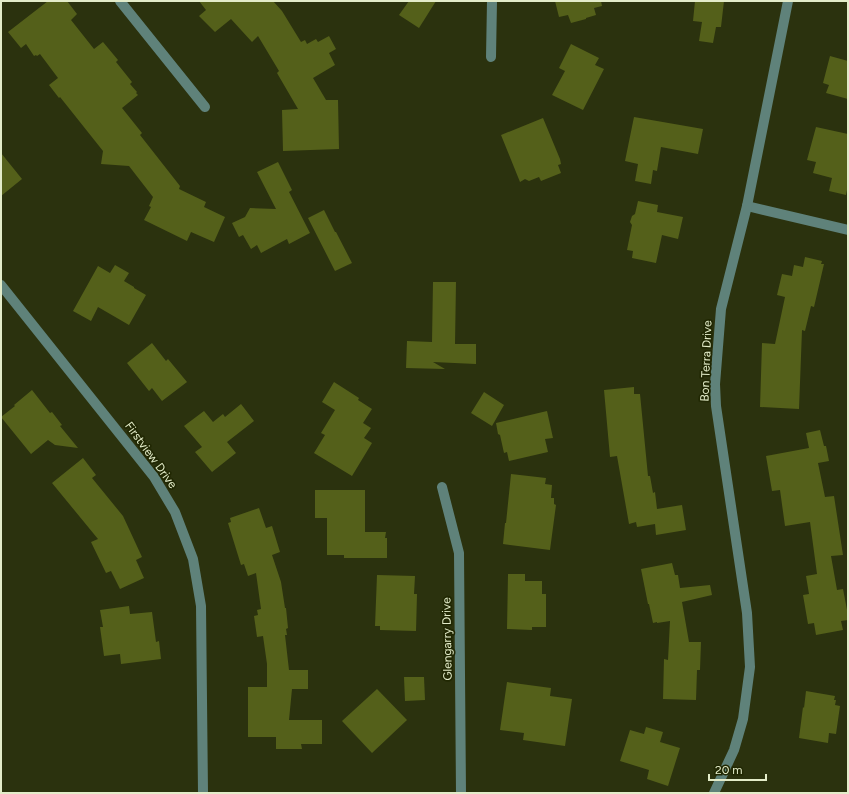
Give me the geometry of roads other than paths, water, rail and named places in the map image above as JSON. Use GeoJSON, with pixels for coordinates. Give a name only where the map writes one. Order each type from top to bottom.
{"type":"FeatureCollection","features":[{"type":"Feature","properties":{"kind":"street"},"geometry":{"type":"LineString","coordinates":[[120,1],[205,107]]}},
{"type":"Feature","properties":{"kind":"street"},"geometry":{"type":"LineString","coordinates":[[491,57],[492,1]]}},
{"type":"Feature","properties":{"kind":"street","name":"Bon Terra Drive"},"geometry":{"type":"LineString","coordinates":[[714,793],[734,750],[743,719],[750,667],[747,612],[716,406],[715,384],[721,309],[747,206],[788,1]]}},
{"type":"Feature","properties":{"kind":"street"},"geometry":{"type":"LineString","coordinates":[[747,206],[848,230]]}},
{"type":"Feature","properties":{"kind":"street","name":"Firstview Drive"},"geometry":{"type":"LineString","coordinates":[[1,285],[154,477],[175,512],[193,559],[201,606],[203,793]]}},
{"type":"Feature","properties":{"kind":"street","name":"Glengarry Drive"},"geometry":{"type":"LineString","coordinates":[[442,488],[459,553],[461,793]]}}]}
